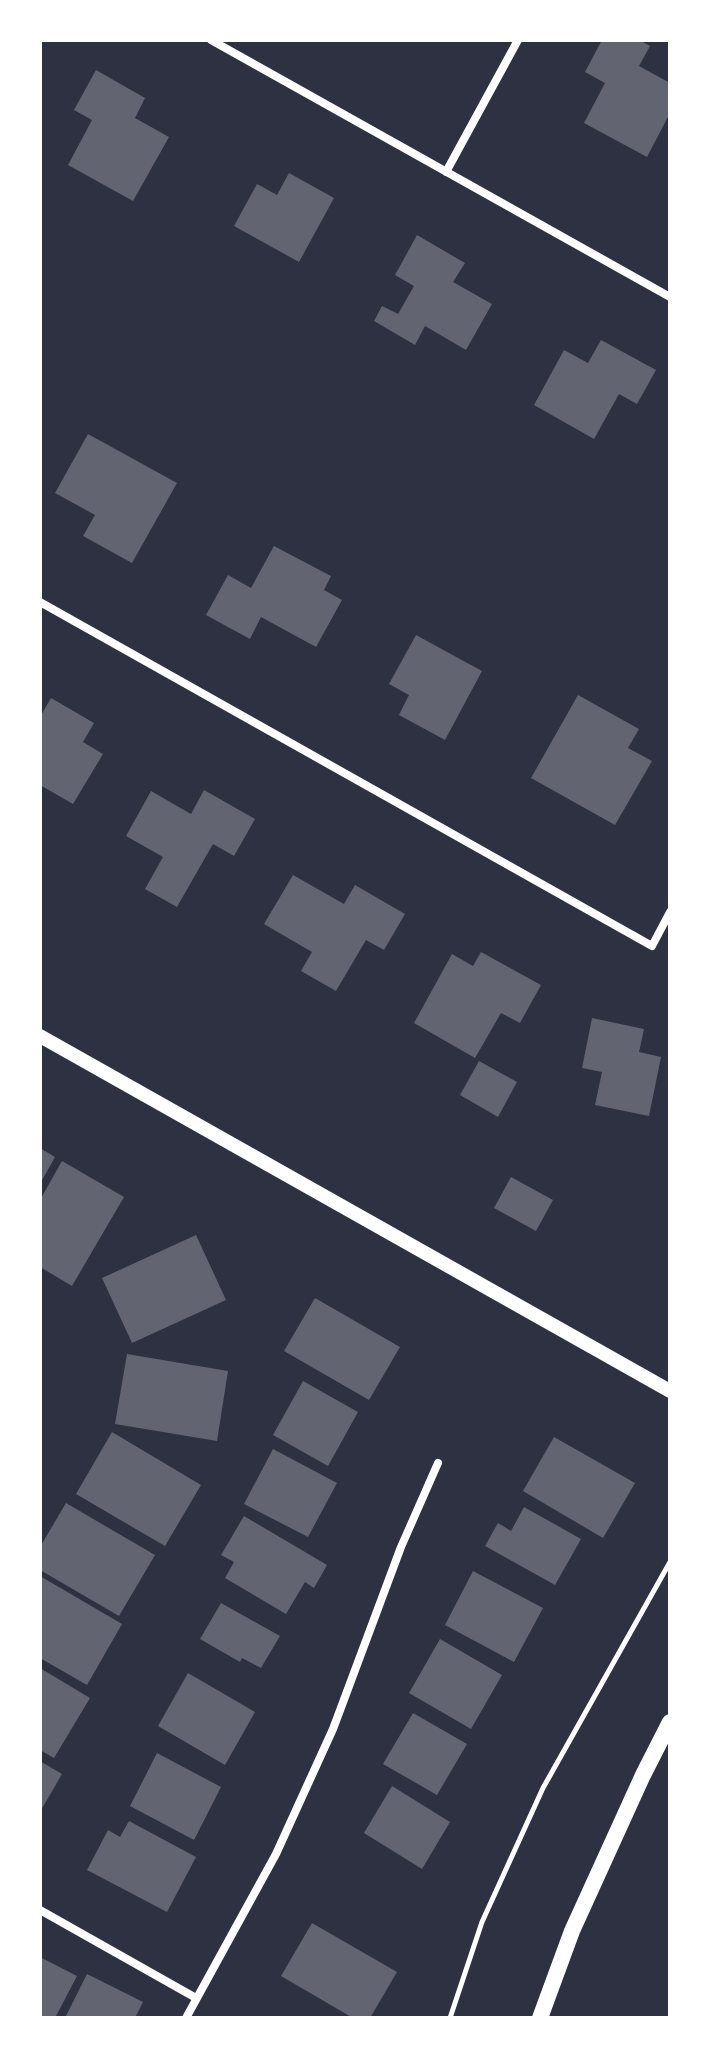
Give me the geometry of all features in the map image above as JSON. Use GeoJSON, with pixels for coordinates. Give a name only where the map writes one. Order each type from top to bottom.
{"type":"FeatureCollection","features":[{"type":"Feature","properties":{"kind":"main road"},"geometry":{"type":"LineString","coordinates":[[540,2018],[572,1931],[670,1722]]}},
{"type":"Feature","properties":{"kind":"street"},"geometry":{"type":"LineString","coordinates":[[211,40],[670,297]]}},
{"type":"Feature","properties":{"kind":"street"},"geometry":{"type":"LineString","coordinates":[[446,172],[518,40]]}},
{"type":"Feature","properties":{"kind":"street"},"geometry":{"type":"LineString","coordinates":[[40,602],[652,946],[670,912]]}},
{"type":"Feature","properties":{"kind":"street"},"geometry":{"type":"LineString","coordinates":[[40,1036],[670,1391]]}},
{"type":"Feature","properties":{"kind":"street"},"geometry":{"type":"LineString","coordinates":[[186,2018],[276,1854],[333,1729],[401,1547],[438,1463]]}},
{"type":"Feature","properties":{"kind":"street"},"geometry":{"type":"LineString","coordinates":[[40,1910],[196,1998]]}},
{"type":"Feature","properties":{"kind":"path"},"geometry":{"type":"LineString","coordinates":[[450,2018],[482,1922],[543,1788],[670,1562]]}},
{"type":"Feature","properties":{"kind":"building"},"geometry":{"type":"Polygon","coordinates":[[[602,40],[639,40],[650,46],[639,66],[670,83],[670,113],[647,157],[584,123],[605,83],[585,72],[602,40]]]}},
{"type":"Feature","properties":{"kind":"building"},"geometry":{"type":"Polygon","coordinates":[[[96,70],[145,98],[135,118],[169,137],[133,201],[68,165],[92,120],[74,110],[96,70]]]}},
{"type":"Feature","properties":{"kind":"building"},"geometry":{"type":"Polygon","coordinates":[[[289,173],[334,198],[299,262],[234,226],[257,184],[277,195],[289,173]]]}},
{"type":"Feature","properties":{"kind":"building"},"geometry":{"type":"Polygon","coordinates":[[[417,235],[465,263],[453,282],[492,304],[466,350],[425,326],[415,345],[374,321],[382,306],[398,314],[414,286],[395,275],[417,235]]]}},
{"type":"Feature","properties":{"kind":"building"},"geometry":{"type":"Polygon","coordinates":[[[601,340],[656,370],[637,404],[619,394],[594,439],[534,405],[564,350],[588,363],[601,340]]]}},
{"type":"Feature","properties":{"kind":"building"},"geometry":{"type":"Polygon","coordinates":[[[88,434],[177,483],[132,563],[83,536],[95,515],[55,493],[88,434]]]}},
{"type":"Feature","properties":{"kind":"building"},"geometry":{"type":"Polygon","coordinates":[[[274,546],[331,576],[324,590],[342,600],[316,647],[261,617],[250,639],[206,615],[228,575],[251,588],[274,546]]]}},
{"type":"Feature","properties":{"kind":"building"},"geometry":{"type":"Polygon","coordinates":[[[416,635],[482,671],[445,740],[399,715],[409,695],[389,684],[416,635]]]}},
{"type":"Feature","properties":{"kind":"building"},"geometry":{"type":"Polygon","coordinates":[[[578,695],[639,729],[628,748],[652,761],[615,825],[531,778],[578,695]]]}},
{"type":"Feature","properties":{"kind":"building"},"geometry":{"type":"Polygon","coordinates":[[[51,698],[94,723],[83,742],[103,754],[73,804],[40,785],[40,717],[51,698]]]}},
{"type":"Feature","properties":{"kind":"building"},"geometry":{"type":"Polygon","coordinates":[[[204,790],[255,819],[234,856],[213,844],[177,907],[145,889],[163,857],[126,836],[151,791],[191,814],[204,790]]]}},
{"type":"Feature","properties":{"kind":"building"},"geometry":{"type":"Polygon","coordinates":[[[293,875],[344,904],[355,885],[405,914],[384,950],[366,940],[336,991],[301,971],[312,952],[264,924],[293,875]]]}},
{"type":"Feature","properties":{"kind":"building"},"geometry":{"type":"Polygon","coordinates":[[[481,952],[541,985],[520,1023],[501,1013],[475,1058],[414,1023],[452,954],[473,966],[481,952]]]}},
{"type":"Feature","properties":{"kind":"building"},"geometry":{"type":"Polygon","coordinates":[[[592,1018],[644,1029],[639,1052],[661,1057],[649,1116],[595,1105],[602,1072],[582,1068],[592,1018]]]}},
{"type":"Feature","properties":{"kind":"building"},"geometry":{"type":"Polygon","coordinates":[[[479,1061],[517,1082],[498,1117],[460,1095],[479,1061]]]}},
{"type":"Feature","properties":{"kind":"building"},"geometry":{"type":"Polygon","coordinates":[[[40,1148],[55,1157],[40,1184],[40,1148]]]}},
{"type":"Feature","properties":{"kind":"building"},"geometry":{"type":"Polygon","coordinates":[[[62,1161],[124,1197],[72,1286],[40,1267],[40,1200],[62,1161]]]}},
{"type":"Feature","properties":{"kind":"building"},"geometry":{"type":"Polygon","coordinates":[[[511,1177],[553,1200],[536,1231],[494,1208],[511,1177]]]}},
{"type":"Feature","properties":{"kind":"building"},"geometry":{"type":"Polygon","coordinates":[[[196,1235],[226,1300],[132,1343],[102,1278],[196,1235]]]}},
{"type":"Feature","properties":{"kind":"building"},"geometry":{"type":"Polygon","coordinates":[[[315,1298],[400,1347],[369,1400],[284,1351],[315,1298]]]}},
{"type":"Feature","properties":{"kind":"building"},"geometry":{"type":"Polygon","coordinates":[[[127,1354],[228,1371],[217,1441],[115,1424],[127,1354]]]}},
{"type":"Feature","properties":{"kind":"building"},"geometry":{"type":"Polygon","coordinates":[[[303,1381],[358,1412],[328,1466],[273,1435],[303,1381]]]}},
{"type":"Feature","properties":{"kind":"building"},"geometry":{"type":"Polygon","coordinates":[[[112,1432],[201,1485],[165,1546],[76,1494],[112,1432]]]}},
{"type":"Feature","properties":{"kind":"building"},"geometry":{"type":"Polygon","coordinates":[[[554,1437],[635,1483],[603,1538],[523,1491],[554,1437]]]}},
{"type":"Feature","properties":{"kind":"building"},"geometry":{"type":"Polygon","coordinates":[[[273,1449],[337,1483],[308,1537],[244,1504],[273,1449]]]}},
{"type":"Feature","properties":{"kind":"building"},"geometry":{"type":"Polygon","coordinates":[[[66,1503],[155,1555],[119,1616],[40,1570],[40,1547],[66,1503]]]}},
{"type":"Feature","properties":{"kind":"building"},"geometry":{"type":"Polygon","coordinates":[[[524,1507],[581,1539],[555,1585],[485,1546],[498,1523],[511,1531],[524,1507]]]}},
{"type":"Feature","properties":{"kind":"building"},"geometry":{"type":"Polygon","coordinates":[[[244,1516],[327,1565],[314,1588],[305,1582],[286,1614],[225,1578],[234,1562],[221,1555],[244,1516]]]}},
{"type":"Feature","properties":{"kind":"building"},"geometry":{"type":"Polygon","coordinates":[[[473,1571],[543,1608],[514,1662],[445,1625],[473,1571]]]}},
{"type":"Feature","properties":{"kind":"building"},"geometry":{"type":"Polygon","coordinates":[[[40,1576],[122,1624],[87,1685],[40,1658],[40,1576]]]}},
{"type":"Feature","properties":{"kind":"building"},"geometry":{"type":"Polygon","coordinates":[[[221,1603],[280,1636],[261,1668],[242,1658],[240,1662],[200,1639],[221,1603]]]}},
{"type":"Feature","properties":{"kind":"building"},"geometry":{"type":"Polygon","coordinates":[[[440,1639],[502,1675],[471,1729],[409,1693],[440,1639]]]}},
{"type":"Feature","properties":{"kind":"building"},"geometry":{"type":"Polygon","coordinates":[[[40,1668],[90,1698],[54,1758],[40,1750],[40,1668]]]}},
{"type":"Feature","properties":{"kind":"building"},"geometry":{"type":"Polygon","coordinates":[[[188,1673],[255,1712],[225,1765],[158,1726],[188,1673]]]}},
{"type":"Feature","properties":{"kind":"building"},"geometry":{"type":"Polygon","coordinates":[[[413,1713],[467,1744],[437,1795],[383,1764],[413,1713]]]}},
{"type":"Feature","properties":{"kind":"building"},"geometry":{"type":"Polygon","coordinates":[[[157,1753],[221,1787],[194,1840],[130,1806],[157,1753]]]}},
{"type":"Feature","properties":{"kind":"building"},"geometry":{"type":"Polygon","coordinates":[[[40,1761],[62,1774],[40,1812],[40,1761]]]}},
{"type":"Feature","properties":{"kind":"building"},"geometry":{"type":"Polygon","coordinates":[[[392,1786],[450,1822],[422,1869],[364,1833],[392,1786]]]}},
{"type":"Feature","properties":{"kind":"building"},"geometry":{"type":"Polygon","coordinates":[[[129,1821],[196,1857],[167,1912],[87,1870],[108,1830],[120,1837],[129,1821]]]}},
{"type":"Feature","properties":{"kind":"building"},"geometry":{"type":"Polygon","coordinates":[[[312,1923],[397,1972],[370,2018],[353,2018],[281,1976],[312,1923]]]}},
{"type":"Feature","properties":{"kind":"building"},"geometry":{"type":"Polygon","coordinates":[[[40,1957],[77,1976],[55,2018],[40,2018],[40,1957]]]}},
{"type":"Feature","properties":{"kind":"building"},"geometry":{"type":"Polygon","coordinates":[[[87,1974],[143,2002],[135,2018],[65,2018],[87,1974]]]}}]}
